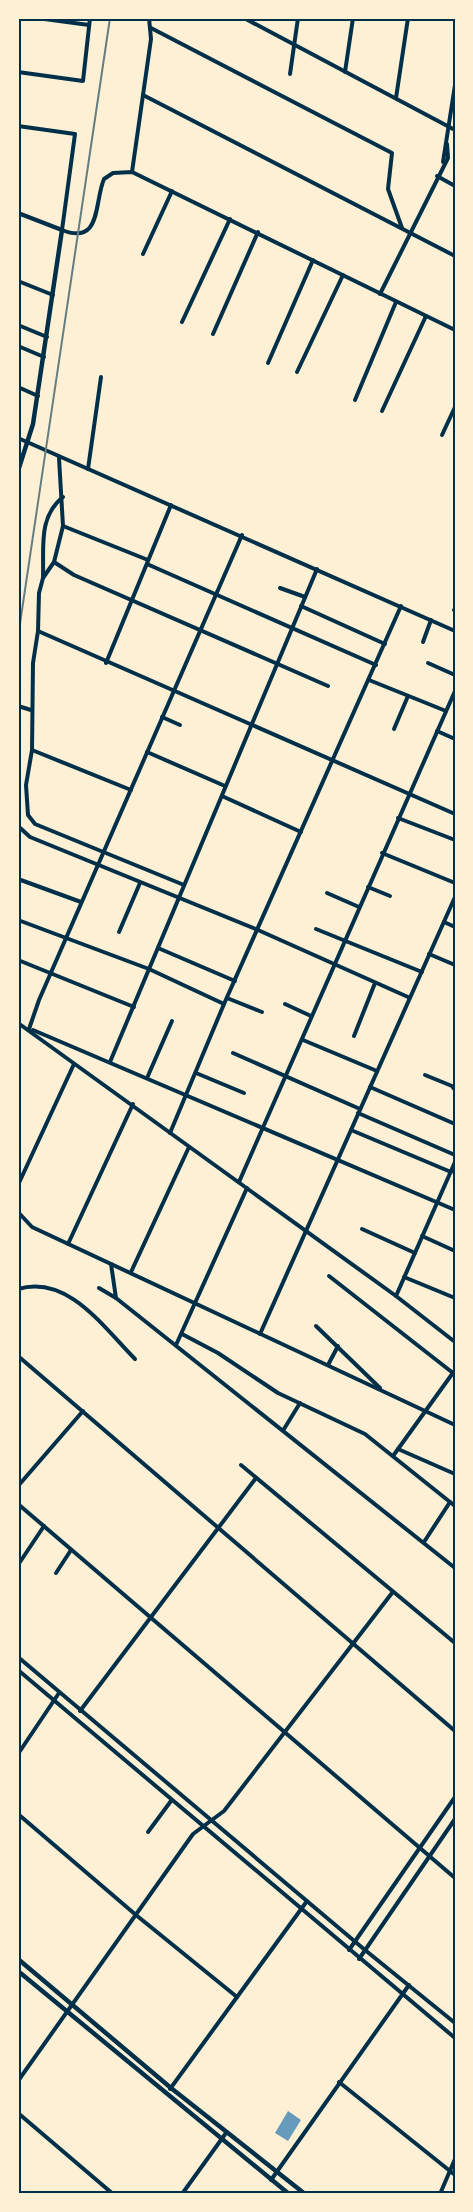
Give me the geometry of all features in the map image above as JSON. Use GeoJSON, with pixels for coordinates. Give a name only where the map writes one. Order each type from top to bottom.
{"type":"FeatureCollection","features":[{"type":"Feature","properties":{"kind":"street"},"geometry":{"type":"LineString","coordinates":[[37,18],[89,26]]}},
{"type":"Feature","properties":{"kind":"street"},"geometry":{"type":"LineString","coordinates":[[18,72],[82,81],[90,18]]}},
{"type":"Feature","properties":{"kind":"street"},"geometry":{"type":"LineString","coordinates":[[132,172],[151,28],[149,18]]}},
{"type":"Feature","properties":{"kind":"street"},"geometry":{"type":"LineString","coordinates":[[244,18],[455,130]]}},
{"type":"Feature","properties":{"kind":"street"},"geometry":{"type":"LineString","coordinates":[[290,74],[298,18]]}},
{"type":"Feature","properties":{"kind":"street"},"geometry":{"type":"LineString","coordinates":[[345,72],[353,18]]}},
{"type":"Feature","properties":{"kind":"street"},"geometry":{"type":"LineString","coordinates":[[396,98],[408,18]]}},
{"type":"Feature","properties":{"kind":"street"},"geometry":{"type":"LineString","coordinates":[[151,28],[392,153],[388,189],[402,229]]}},
{"type":"Feature","properties":{"kind":"street"},"geometry":{"type":"LineString","coordinates":[[380,294],[412,233],[443,162],[455,85]]}},
{"type":"Feature","properties":{"kind":"street"},"geometry":{"type":"LineString","coordinates":[[143,95],[455,256]]}},
{"type":"Feature","properties":{"kind":"street"},"geometry":{"type":"LineString","coordinates":[[18,126],[75,134],[38,396],[28,443],[18,471]]}},
{"type":"Feature","properties":{"kind":"street"},"geometry":{"type":"LineString","coordinates":[[18,213],[62,231],[78,234],[88,230],[97,214],[104,179],[113,173],[132,172],[455,330]]}},
{"type":"Feature","properties":{"kind":"street"},"geometry":{"type":"LineString","coordinates":[[437,176],[455,186]]}},
{"type":"Feature","properties":{"kind":"street"},"geometry":{"type":"LineString","coordinates":[[143,254],[172,191]]}},
{"type":"Feature","properties":{"kind":"street"},"geometry":{"type":"LineString","coordinates":[[182,322],[230,219]]}},
{"type":"Feature","properties":{"kind":"street"},"geometry":{"type":"LineString","coordinates":[[213,334],[258,232]]}},
{"type":"Feature","properties":{"kind":"street"},"geometry":{"type":"LineString","coordinates":[[268,363],[313,260]]}},
{"type":"Feature","properties":{"kind":"street"},"geometry":{"type":"LineString","coordinates":[[297,372],[343,275]]}},
{"type":"Feature","properties":{"kind":"street"},"geometry":{"type":"LineString","coordinates":[[18,281],[53,295]]}},
{"type":"Feature","properties":{"kind":"street"},"geometry":{"type":"LineString","coordinates":[[355,400],[396,302]]}},
{"type":"Feature","properties":{"kind":"street"},"geometry":{"type":"LineString","coordinates":[[382,411],[426,316]]}},
{"type":"Feature","properties":{"kind":"street"},"geometry":{"type":"LineString","coordinates":[[18,325],[47,337]]}},
{"type":"Feature","properties":{"kind":"street"},"geometry":{"type":"LineString","coordinates":[[18,346],[44,357]]}},
{"type":"Feature","properties":{"kind":"street"},"geometry":{"type":"LineString","coordinates":[[88,469],[101,377]]}},
{"type":"Feature","properties":{"kind":"street"},"geometry":{"type":"LineString","coordinates":[[18,387],[38,396]]}},
{"type":"Feature","properties":{"kind":"street"},"geometry":{"type":"LineString","coordinates":[[442,435],[455,406]]}},
{"type":"Feature","properties":{"kind":"street"},"geometry":{"type":"LineString","coordinates":[[18,438],[455,631]]}},
{"type":"Feature","properties":{"kind":"street"},"geometry":{"type":"LineString","coordinates":[[43,578],[54,562],[63,526],[60,458]]}},
{"type":"Feature","properties":{"kind":"street"},"geometry":{"type":"LineString","coordinates":[[63,497],[50,508],[44,532],[43,578],[39,593],[38,631],[33,663],[32,750],[26,785],[28,815],[31,821],[184,885]]}},
{"type":"Feature","properties":{"kind":"street"},"geometry":{"type":"LineString","coordinates":[[106,663],[171,505]]}},
{"type":"Feature","properties":{"kind":"street"},"geometry":{"type":"LineString","coordinates":[[63,526],[375,665]]}},
{"type":"Feature","properties":{"kind":"street"},"geometry":{"type":"LineString","coordinates":[[29,1029],[81,902],[242,535]]}},
{"type":"Feature","properties":{"kind":"street"},"geometry":{"type":"LineString","coordinates":[[54,562],[74,575],[328,686]]}},
{"type":"Feature","properties":{"kind":"street"},"geometry":{"type":"LineString","coordinates":[[111,1062],[317,569]]}},
{"type":"Feature","properties":{"kind":"street"},"geometry":{"type":"LineString","coordinates":[[280,588],[305,597]]}},
{"type":"Feature","properties":{"kind":"street"},"geometry":{"type":"LineString","coordinates":[[301,606],[384,644]]}},
{"type":"Feature","properties":{"kind":"street"},"geometry":{"type":"LineString","coordinates":[[170,1133],[224,1004],[401,606]]}},
{"type":"Feature","properties":{"kind":"street"},"geometry":{"type":"LineString","coordinates":[[423,642],[431,620]]}},
{"type":"Feature","properties":{"kind":"street"},"geometry":{"type":"LineString","coordinates":[[38,631],[106,663],[455,814]]}},
{"type":"Feature","properties":{"kind":"street"},"geometry":{"type":"LineString","coordinates":[[429,663],[455,675]]}},
{"type":"Feature","properties":{"kind":"street"},"geometry":{"type":"LineString","coordinates":[[369,680],[446,711]]}},
{"type":"Feature","properties":{"kind":"street"},"geometry":{"type":"LineString","coordinates":[[239,1182],[455,691]]}},
{"type":"Feature","properties":{"kind":"street"},"geometry":{"type":"LineString","coordinates":[[394,729],[408,696]]}},
{"type":"Feature","properties":{"kind":"street"},"geometry":{"type":"LineString","coordinates":[[18,706],[31,710]]}},
{"type":"Feature","properties":{"kind":"street"},"geometry":{"type":"LineString","coordinates":[[162,717],[180,725]]}},
{"type":"Feature","properties":{"kind":"street"},"geometry":{"type":"LineString","coordinates":[[437,731],[455,739]]}},
{"type":"Feature","properties":{"kind":"street"},"geometry":{"type":"LineString","coordinates":[[32,750],[131,790]]}},
{"type":"Feature","properties":{"kind":"street"},"geometry":{"type":"LineString","coordinates":[[147,752],[225,786]]}},
{"type":"Feature","properties":{"kind":"street"},"geometry":{"type":"LineString","coordinates":[[222,796],[301,832]]}},
{"type":"Feature","properties":{"kind":"street"},"geometry":{"type":"LineString","coordinates":[[398,818],[455,840]]}},
{"type":"Feature","properties":{"kind":"street"},"geometry":{"type":"LineString","coordinates":[[18,826],[30,837],[258,930],[408,997]]}},
{"type":"Feature","properties":{"kind":"street"},"geometry":{"type":"LineString","coordinates":[[382,853],[455,883]]}},
{"type":"Feature","properties":{"kind":"street"},"geometry":{"type":"LineString","coordinates":[[18,879],[81,902]]}},
{"type":"Feature","properties":{"kind":"street"},"geometry":{"type":"LineString","coordinates":[[119,932],[140,883]]}},
{"type":"Feature","properties":{"kind":"street"},"geometry":{"type":"LineString","coordinates":[[368,887],[390,897]]}},
{"type":"Feature","properties":{"kind":"street"},"geometry":{"type":"LineString","coordinates":[[327,893],[359,907]]}},
{"type":"Feature","properties":{"kind":"street"},"geometry":{"type":"LineString","coordinates":[[260,1334],[408,997],[422,972],[455,897]]}},
{"type":"Feature","properties":{"kind":"street"},"geometry":{"type":"LineString","coordinates":[[18,920],[149,969],[224,1004]]}},
{"type":"Feature","properties":{"kind":"street"},"geometry":{"type":"LineString","coordinates":[[444,922],[455,927]]}},
{"type":"Feature","properties":{"kind":"street"},"geometry":{"type":"LineString","coordinates":[[316,929],[422,972]]}},
{"type":"Feature","properties":{"kind":"street"},"geometry":{"type":"LineString","coordinates":[[158,948],[235,981]]}},
{"type":"Feature","properties":{"kind":"street"},"geometry":{"type":"LineString","coordinates":[[429,954],[455,965]]}},
{"type":"Feature","properties":{"kind":"street"},"geometry":{"type":"LineString","coordinates":[[18,960],[134,1006]]}},
{"type":"Feature","properties":{"kind":"street"},"geometry":{"type":"LineString","coordinates":[[354,1036],[375,983]]}},
{"type":"Feature","properties":{"kind":"street"},"geometry":{"type":"LineString","coordinates":[[227,998],[262,1012]]}},
{"type":"Feature","properties":{"kind":"street"},"geometry":{"type":"LineString","coordinates":[[285,1004],[312,1016]]}},
{"type":"Feature","properties":{"kind":"street"},"geometry":{"type":"LineString","coordinates":[[147,1078],[172,1021]]}},
{"type":"Feature","properties":{"kind":"street"},"geometry":{"type":"LineString","coordinates":[[18,1023],[455,1210]]}},
{"type":"Feature","properties":{"kind":"street"},"geometry":{"type":"LineString","coordinates":[[29,1029],[74,1064],[133,1104],[396,1296],[455,1342]]}},
{"type":"Feature","properties":{"kind":"street"},"geometry":{"type":"LineString","coordinates":[[303,1040],[377,1071]]}},
{"type":"Feature","properties":{"kind":"street"},"geometry":{"type":"LineString","coordinates":[[233,1053],[455,1155]]}},
{"type":"Feature","properties":{"kind":"street"},"geometry":{"type":"LineString","coordinates":[[18,1185],[74,1064]]}},
{"type":"Feature","properties":{"kind":"street"},"geometry":{"type":"LineString","coordinates":[[196,1073],[244,1093]]}},
{"type":"Feature","properties":{"kind":"street"},"geometry":{"type":"LineString","coordinates":[[425,1075],[452,1086],[455,1090]]}},
{"type":"Feature","properties":{"kind":"street"},"geometry":{"type":"LineString","coordinates":[[370,1087],[455,1125]]}},
{"type":"Feature","properties":{"kind":"street"},"geometry":{"type":"LineString","coordinates":[[68,1244],[133,1104]]}},
{"type":"Feature","properties":{"kind":"street"},"geometry":{"type":"LineString","coordinates":[[351,1130],[453,1169]]}},
{"type":"Feature","properties":{"kind":"street"},"geometry":{"type":"LineString","coordinates":[[131,1272],[189,1147]]}},
{"type":"Feature","properties":{"kind":"street"},"geometry":{"type":"LineString","coordinates":[[396,1296],[455,1162]]}},
{"type":"Feature","properties":{"kind":"street"},"geometry":{"type":"LineString","coordinates":[[176,1345],[247,1188]]}},
{"type":"Feature","properties":{"kind":"street"},"geometry":{"type":"LineString","coordinates":[[18,1212],[32,1227],[455,1425]]}},
{"type":"Feature","properties":{"kind":"street"},"geometry":{"type":"LineString","coordinates":[[362,1229],[415,1253]]}},
{"type":"Feature","properties":{"kind":"street"},"geometry":{"type":"LineString","coordinates":[[422,1236],[455,1251]]}},
{"type":"Feature","properties":{"kind":"street"},"geometry":{"type":"LineString","coordinates":[[111,1263],[116,1298]]}},
{"type":"Feature","properties":{"kind":"street"},"geometry":{"type":"LineString","coordinates":[[329,1276],[454,1372],[393,1456]]}},
{"type":"Feature","properties":{"kind":"street"},"geometry":{"type":"LineString","coordinates":[[404,1277],[455,1298]]}},
{"type":"Feature","properties":{"kind":"street"},"geometry":{"type":"LineString","coordinates":[[18,1289],[38,1286],[56,1288],[69,1295],[135,1359]]}},
{"type":"Feature","properties":{"kind":"street"},"geometry":{"type":"LineString","coordinates":[[99,1288],[116,1298],[284,1429],[455,1568]]}},
{"type":"Feature","properties":{"kind":"street"},"geometry":{"type":"LineString","coordinates":[[316,1326],[381,1389]]}},
{"type":"Feature","properties":{"kind":"street"},"geometry":{"type":"LineString","coordinates":[[182,1334],[218,1353],[278,1393],[365,1434],[455,1506]]}},
{"type":"Feature","properties":{"kind":"street"},"geometry":{"type":"LineString","coordinates":[[328,1365],[338,1346]]}},
{"type":"Feature","properties":{"kind":"street"},"geometry":{"type":"LineString","coordinates":[[18,1356],[352,1645],[455,1731]]}},
{"type":"Feature","properties":{"kind":"street"},"geometry":{"type":"LineString","coordinates":[[284,1429],[300,1404]]}},
{"type":"Feature","properties":{"kind":"street"},"geometry":{"type":"LineString","coordinates":[[18,1486],[82,1411]]}},
{"type":"Feature","properties":{"kind":"street"},"geometry":{"type":"LineString","coordinates":[[398,1449],[455,1474]]}},
{"type":"Feature","properties":{"kind":"street"},"geometry":{"type":"LineString","coordinates":[[241,1465],[392,1593],[455,1643]]}},
{"type":"Feature","properties":{"kind":"street"},"geometry":{"type":"LineString","coordinates":[[80,1711],[216,1527],[256,1478]]}},
{"type":"Feature","properties":{"kind":"street"},"geometry":{"type":"LineString","coordinates":[[424,1542],[450,1502]]}},
{"type":"Feature","properties":{"kind":"street"},"geometry":{"type":"LineString","coordinates":[[18,1504],[455,1878]]}},
{"type":"Feature","properties":{"kind":"street"},"geometry":{"type":"LineString","coordinates":[[20,1562],[44,1526]]}},
{"type":"Feature","properties":{"kind":"street"},"geometry":{"type":"LineString","coordinates":[[56,1572],[71,1550]]}},
{"type":"Feature","properties":{"kind":"street"},"geometry":{"type":"LineString","coordinates":[[18,2081],[193,1834],[224,1811],[392,1593]]}},
{"type":"Feature","properties":{"kind":"street"},"geometry":{"type":"LineString","coordinates":[[18,1657],[355,1942],[455,2023]]}},
{"type":"Feature","properties":{"kind":"street"},"geometry":{"type":"LineString","coordinates":[[18,1670],[455,2038]]}},
{"type":"Feature","properties":{"kind":"street"},"geometry":{"type":"LineString","coordinates":[[18,1754],[59,1693]]}},
{"type":"Feature","properties":{"kind":"street"},"geometry":{"type":"LineString","coordinates":[[349,1950],[455,1797]]}},
{"type":"Feature","properties":{"kind":"street"},"geometry":{"type":"LineString","coordinates":[[148,1832],[171,1801]]}},
{"type":"Feature","properties":{"kind":"street"},"geometry":{"type":"LineString","coordinates":[[18,1814],[136,1915],[237,1997]]}},
{"type":"Feature","properties":{"kind":"street"},"geometry":{"type":"LineString","coordinates":[[359,1959],[455,1819]]}},
{"type":"Feature","properties":{"kind":"street"},"geometry":{"type":"LineString","coordinates":[[167,2095],[307,1901]]}},
{"type":"Feature","properties":{"kind":"street"},"geometry":{"type":"LineString","coordinates":[[18,1959],[171,2088],[305,2194]]}},
{"type":"Feature","properties":{"kind":"street"},"geometry":{"type":"LineString","coordinates":[[18,1971],[288,2194]]}},
{"type":"Feature","properties":{"kind":"street"},"geometry":{"type":"LineString","coordinates":[[271,2180],[409,1985]]}},
{"type":"Feature","properties":{"kind":"street"},"geometry":{"type":"LineString","coordinates":[[339,2082],[455,2175]]}},
{"type":"Feature","properties":{"kind":"street"},"geometry":{"type":"LineString","coordinates":[[18,2113],[113,2194]]}},
{"type":"Feature","properties":{"kind":"street"},"geometry":{"type":"LineString","coordinates":[[182,2194],[226,2133]]}},
{"type":"Feature","properties":{"kind":"street"},"geometry":{"type":"LineString","coordinates":[[440,2194],[455,2159]]}},
{"type":"Feature","properties":{"kind":"water"},"geometry":{"type":"Polygon","coordinates":[[[288,2111],[301,2120],[288,2141],[275,2133],[288,2111]]]}},
{"type":"Feature","properties":{"kind":"railway"},"geometry":{"type":"LineString","coordinates":[[18,637],[110,18]]}}]}
